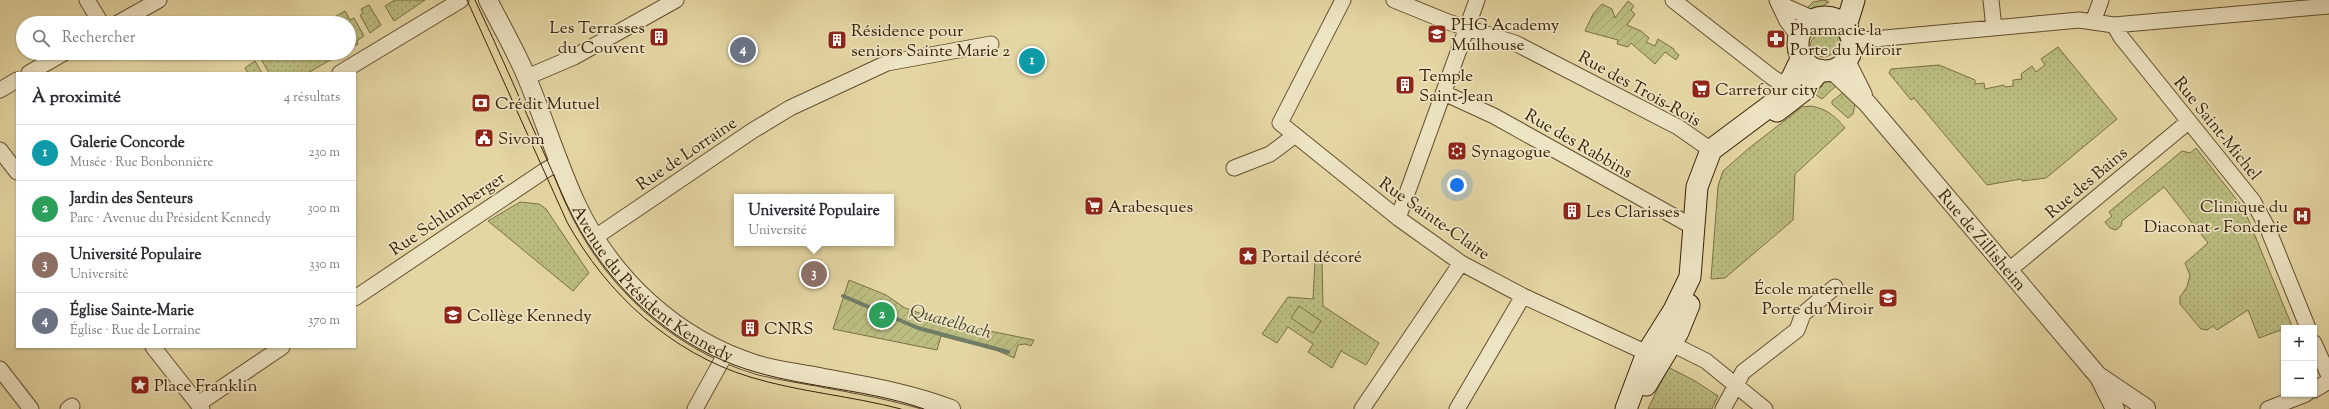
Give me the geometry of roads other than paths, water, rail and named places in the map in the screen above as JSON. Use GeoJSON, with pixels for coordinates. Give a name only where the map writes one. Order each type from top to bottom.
{"type":"FeatureCollection","features":[{"type":"Feature","properties":{"kind":"main road"},"geometry":{"type":"LineString","coordinates":[[1627,409],[1639,398],[1651,374],[1659,344],[1702,270],[1710,182],[1716,166],[1742,138],[1803,91],[1839,54],[1854,0]]}},
{"type":"Feature","properties":{"kind":"main road"},"geometry":{"type":"LineString","coordinates":[[1825,12],[1840,21],[1839,54],[1810,66],[1802,58],[1799,48],[1799,37],[1808,23],[1825,12]]}},
{"type":"Feature","properties":{"kind":"main road"},"geometry":{"type":"LineString","coordinates":[[1627,409],[1690,277],[1697,187],[1711,150],[1774,103],[1787,86],[1802,58]]}},
{"type":"Feature","properties":{"kind":"main road"},"geometry":{"type":"LineString","coordinates":[[1695,228],[1700,231],[1700,255],[1702,270]]}},
{"type":"Feature","properties":{"kind":"street"},"geometry":{"type":"LineString","coordinates":[[88,0],[97,16]]}},
{"type":"Feature","properties":{"kind":"street"},"geometry":{"type":"LineString","coordinates":[[130,16],[159,0]]}},
{"type":"Feature","properties":{"kind":"street"},"geometry":{"type":"LineString","coordinates":[[342,72],[461,0]]}},
{"type":"Feature","properties":{"kind":"street","name":"Avenue du Président Kennedy"},"geometry":{"type":"LineString","coordinates":[[488,0],[526,77],[575,200],[594,238],[615,267],[652,306],[681,328],[711,347],[757,365],[782,371],[899,392],[951,409]]}},
{"type":"Feature","properties":{"kind":"street"},"geometry":{"type":"LineString","coordinates":[[526,77],[574,57],[676,0]]}},
{"type":"Feature","properties":{"kind":"street","name":"Rue Sainte-Claire"},"geometry":{"type":"LineString","coordinates":[[1343,0],[1280,123],[1294,136],[1398,218],[1461,263],[1523,296],[1706,361],[1735,383],[1765,409]]}},
{"type":"Feature","properties":{"kind":"street","name":"Rue des Trois-Rois"},"geometry":{"type":"LineString","coordinates":[[1394,0],[1448,22],[1515,43],[1678,127],[1711,150]]}},
{"type":"Feature","properties":{"kind":"street"},"geometry":{"type":"LineString","coordinates":[[1398,218],[1477,0]]}},
{"type":"Feature","properties":{"kind":"street"},"geometry":{"type":"LineString","coordinates":[[1674,0],[1773,78],[1787,86]]}},
{"type":"Feature","properties":{"kind":"street"},"geometry":{"type":"LineString","coordinates":[[1991,0],[1994,28]]}},
{"type":"Feature","properties":{"kind":"street"},"geometry":{"type":"LineString","coordinates":[[2093,22],[2099,1]]}},
{"type":"Feature","properties":{"kind":"street"},"geometry":{"type":"LineString","coordinates":[[1779,2],[1825,12]]}},
{"type":"Feature","properties":{"kind":"street"},"geometry":{"type":"LineString","coordinates":[[1779,2],[1787,21],[1799,37]]}},
{"type":"Feature","properties":{"kind":"street"},"geometry":{"type":"LineString","coordinates":[[1839,54],[1994,28],[2079,20],[2114,25],[2278,5],[2329,6]]}},
{"type":"Feature","properties":{"kind":"street","name":"Rue Saint-Michel"},"geometry":{"type":"LineString","coordinates":[[2114,25],[2121,37],[2188,122],[2253,201],[2268,229],[2307,325]]}},
{"type":"Feature","properties":{"kind":"street","name":"Rue de Lorraine"},"geometry":{"type":"LineString","coordinates":[[594,238],[752,131],[801,103],[887,64],[991,44]]}},
{"type":"Feature","properties":{"kind":"street","name":"Rue de Zillisheim"},"geometry":{"type":"LineString","coordinates":[[1839,54],[1867,103],[2099,377],[2115,409]]}},
{"type":"Feature","properties":{"kind":"street"},"geometry":{"type":"LineString","coordinates":[[31,72],[52,60]]}},
{"type":"Feature","properties":{"kind":"street"},"geometry":{"type":"LineString","coordinates":[[0,90],[16,81]]}},
{"type":"Feature","properties":{"kind":"street","name":"Rue des Rabbins"},"geometry":{"type":"LineString","coordinates":[[1444,93],[1494,116],[1695,228]]}},
{"type":"Feature","properties":{"kind":"street","name":"Rue des Bains"},"geometry":{"type":"LineString","coordinates":[[2008,271],[2188,122]]}},
{"type":"Feature","properties":{"kind":"street"},"geometry":{"type":"LineString","coordinates":[[1234,168],[1270,154],[1294,136]]}},
{"type":"Feature","properties":{"kind":"street"},"geometry":{"type":"LineString","coordinates":[[0,150],[16,171]]}},
{"type":"Feature","properties":{"kind":"street","name":"Rue Schlumberger"},"geometry":{"type":"LineString","coordinates":[[356,297],[532,179],[560,162]]}},
{"type":"Feature","properties":{"kind":"street"},"geometry":{"type":"LineString","coordinates":[[1362,409],[1461,263]]}},
{"type":"Feature","properties":{"kind":"street"},"geometry":{"type":"LineString","coordinates":[[1723,409],[1735,383],[1743,372],[1797,330],[1803,314],[1835,287]]}},
{"type":"Feature","properties":{"kind":"street"},"geometry":{"type":"LineString","coordinates":[[1458,409],[1523,296]]}},
{"type":"Feature","properties":{"kind":"street"},"geometry":{"type":"LineString","coordinates":[[154,348],[200,406],[281,348]]}},
{"type":"Feature","properties":{"kind":"street"},"geometry":{"type":"LineString","coordinates":[[2317,350],[2329,376]]}},
{"type":"Feature","properties":{"kind":"street"},"geometry":{"type":"LineString","coordinates":[[695,409],[726,353]]}},
{"type":"Feature","properties":{"kind":"street"},"geometry":{"type":"LineString","coordinates":[[0,369],[31,409]]}},
{"type":"Feature","properties":{"kind":"street","name":"Rue de Zillisheim"},"geometry":{"type":"LineString","coordinates":[[2099,377],[2148,409]]}},
{"type":"Feature","properties":{"kind":"street"},"geometry":{"type":"LineString","coordinates":[[2317,388],[2329,382]]}},
{"type":"Feature","properties":{"kind":"street"},"geometry":{"type":"LineString","coordinates":[[2268,409],[2298,397]]}},
{"type":"Feature","properties":{"kind":"waterway","name":"Quatelbach"},"geometry":{"type":"LineString","coordinates":[[843,296],[918,328],[1008,352]]}},
{"type":"Feature","properties":{"kind":"tram line"},"geometry":{"type":"LineString","coordinates":[[467,0],[567,222],[601,273],[621,296],[668,336],[694,353],[721,366],[750,377],[769,382],[901,409]]}},
{"type":"Feature","properties":{"kind":"tram line"},"geometry":{"type":"LineString","coordinates":[[475,0],[574,219],[602,263],[636,302],[656,320],[699,349],[746,369],[797,382],[899,401],[924,409]]}},
{"type":"Feature","properties":{"kind":"place","name":"PHG Academy Mulhouse"},"geometry":{"type":"Point","coordinates":[1437,34]}},
{"type":"Feature","properties":{"kind":"place","name":"Les Terrasses du Couvent"},"geometry":{"type":"Point","coordinates":[659,37]}},
{"type":"Feature","properties":{"kind":"place","name":"Pharmacie la Porte du Miroir"},"geometry":{"type":"Point","coordinates":[1776,39]}},
{"type":"Feature","properties":{"kind":"place","name":"Résidence pour seniors Sainte Marie 2"},"geometry":{"type":"Point","coordinates":[837,40]}},
{"type":"Feature","properties":{"kind":"place","name":"Église Sainte-Marie"},"geometry":{"type":"Point","coordinates":[743,50]}},
{"type":"Feature","properties":{"kind":"place","name":"Galerie Concorde"},"geometry":{"type":"Point","coordinates":[1032,61]}},
{"type":"Feature","properties":{"kind":"place","name":"Temple Saint-Jean"},"geometry":{"type":"Point","coordinates":[1405,85]}},
{"type":"Feature","properties":{"kind":"place","name":"Carrefour city"},"geometry":{"type":"Point","coordinates":[1701,89]}},
{"type":"Feature","properties":{"kind":"place","name":"Crédit Mutuel"},"geometry":{"type":"Point","coordinates":[481,103]}},
{"type":"Feature","properties":{"kind":"place","name":"Sivom"},"geometry":{"type":"Point","coordinates":[484,138]}},
{"type":"Feature","properties":{"kind":"place","name":"Synagogue"},"geometry":{"type":"Point","coordinates":[1457,151]}},
{"type":"Feature","properties":{"kind":"place","name":"Arabesques"},"geometry":{"type":"Point","coordinates":[1094,206]}},
{"type":"Feature","properties":{"kind":"place","name":"Les Clarisses"},"geometry":{"type":"Point","coordinates":[1572,211]}},
{"type":"Feature","properties":{"kind":"place","name":"Clinique du Diaconat - Fonderie"},"geometry":{"type":"Point","coordinates":[2302,216]}},
{"type":"Feature","properties":{"kind":"place","name":"Portail décoré"},"geometry":{"type":"Point","coordinates":[1248,256]}},
{"type":"Feature","properties":{"kind":"place","name":"Université Populaire"},"geometry":{"type":"Point","coordinates":[814,274]}},
{"type":"Feature","properties":{"kind":"place","name":"École maternelle Porte du Miroir"},"geometry":{"type":"Point","coordinates":[1888,298]}},
{"type":"Feature","properties":{"kind":"place","name":"Collège Kennedy"},"geometry":{"type":"Point","coordinates":[453,315]}},
{"type":"Feature","properties":{"kind":"place","name":"Jardin des Senteurs"},"geometry":{"type":"Point","coordinates":[882,315]}},
{"type":"Feature","properties":{"kind":"place","name":"CNRS"},"geometry":{"type":"Point","coordinates":[750,328]}},
{"type":"Feature","properties":{"kind":"place","name":"Place Franklin"},"geometry":{"type":"Point","coordinates":[140,385]}}]}
